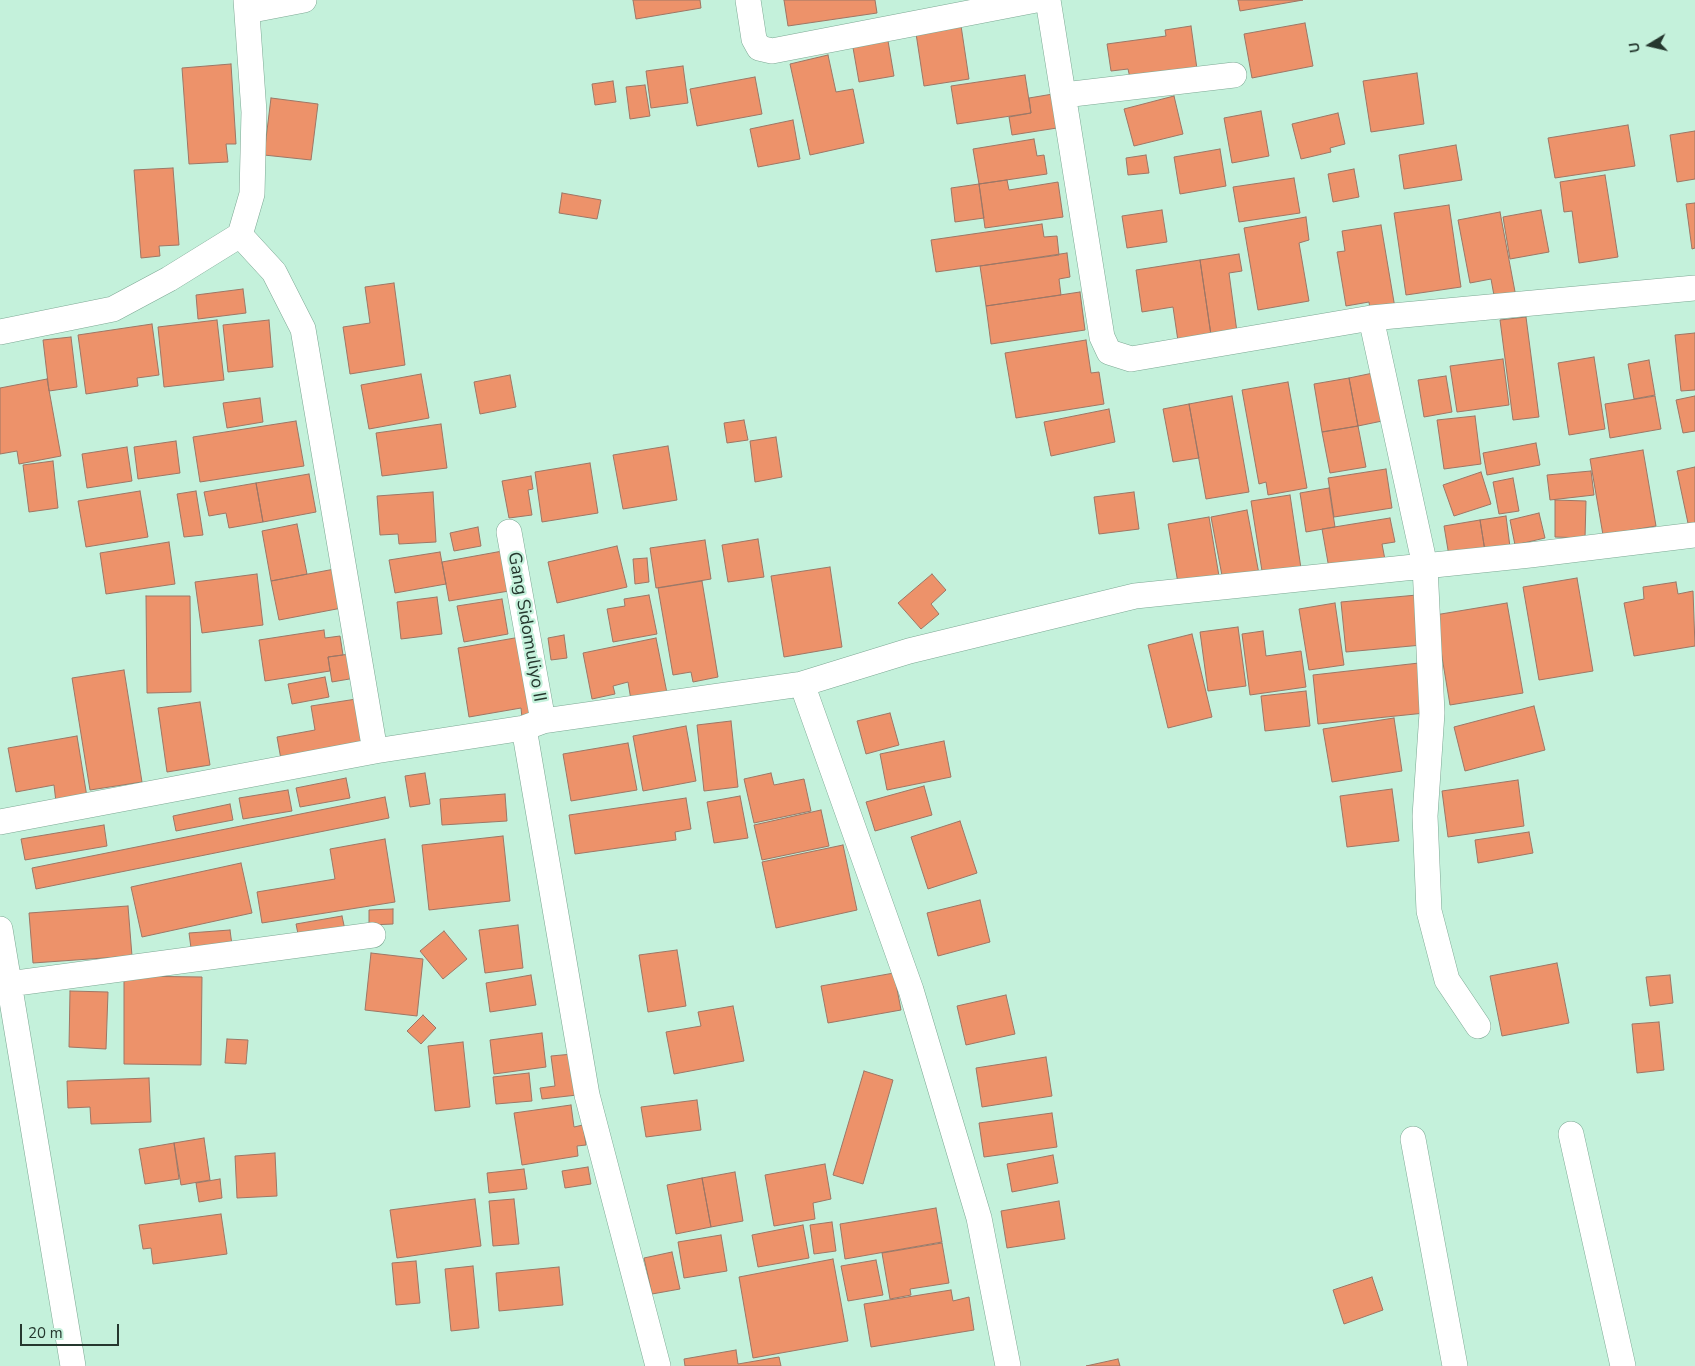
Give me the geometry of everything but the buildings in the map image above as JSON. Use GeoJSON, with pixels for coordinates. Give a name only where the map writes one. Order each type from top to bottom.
{"type":"FeatureCollection","features":[{"type":"Feature","properties":{"kind":"street"},"geometry":{"type":"LineString","coordinates":[[0,332],[113,309],[169,279],[240,235],[252,194],[254,112],[247,5],[304,0]]}},
{"type":"Feature","properties":{"kind":"street"},"geometry":{"type":"LineString","coordinates":[[748,0],[754,39],[759,48],[772,51],[1036,0]]}},
{"type":"Feature","properties":{"kind":"street"},"geometry":{"type":"LineString","coordinates":[[1048,0],[1102,337],[1110,352],[1130,359],[1371,318],[1695,288]]}},
{"type":"Feature","properties":{"kind":"street"},"geometry":{"type":"LineString","coordinates":[[1064,95],[1234,75]]}},
{"type":"Feature","properties":{"kind":"street"},"geometry":{"type":"LineString","coordinates":[[240,235],[274,272],[303,329],[375,751]]}},
{"type":"Feature","properties":{"kind":"street"},"geometry":{"type":"LineString","coordinates":[[1371,318],[1425,566],[1432,713],[1425,816],[1429,911],[1447,980],[1478,1026]]}},
{"type":"Feature","properties":{"kind":"street","name":"Gang Sidomuliyo II"},"geometry":{"type":"LineString","coordinates":[[509,532],[534,724],[587,1096],[658,1366]]}},
{"type":"Feature","properties":{"kind":"street"},"geometry":{"type":"LineString","coordinates":[[0,822],[375,751],[534,724],[802,684],[909,651],[1135,596],[1425,566],[1695,535]]}},
{"type":"Feature","properties":{"kind":"street"},"geometry":{"type":"LineString","coordinates":[[802,684],[911,990],[979,1218],[1008,1366]]}},
{"type":"Feature","properties":{"kind":"street"},"geometry":{"type":"LineString","coordinates":[[0,929],[4,981],[73,1366]]}},
{"type":"Feature","properties":{"kind":"street"},"geometry":{"type":"LineString","coordinates":[[4,981],[373,935]]}},
{"type":"Feature","properties":{"kind":"street"},"geometry":{"type":"LineString","coordinates":[[1571,1134],[1623,1366]]}},
{"type":"Feature","properties":{"kind":"street"},"geometry":{"type":"LineString","coordinates":[[1413,1139],[1456,1366]]}}]}
